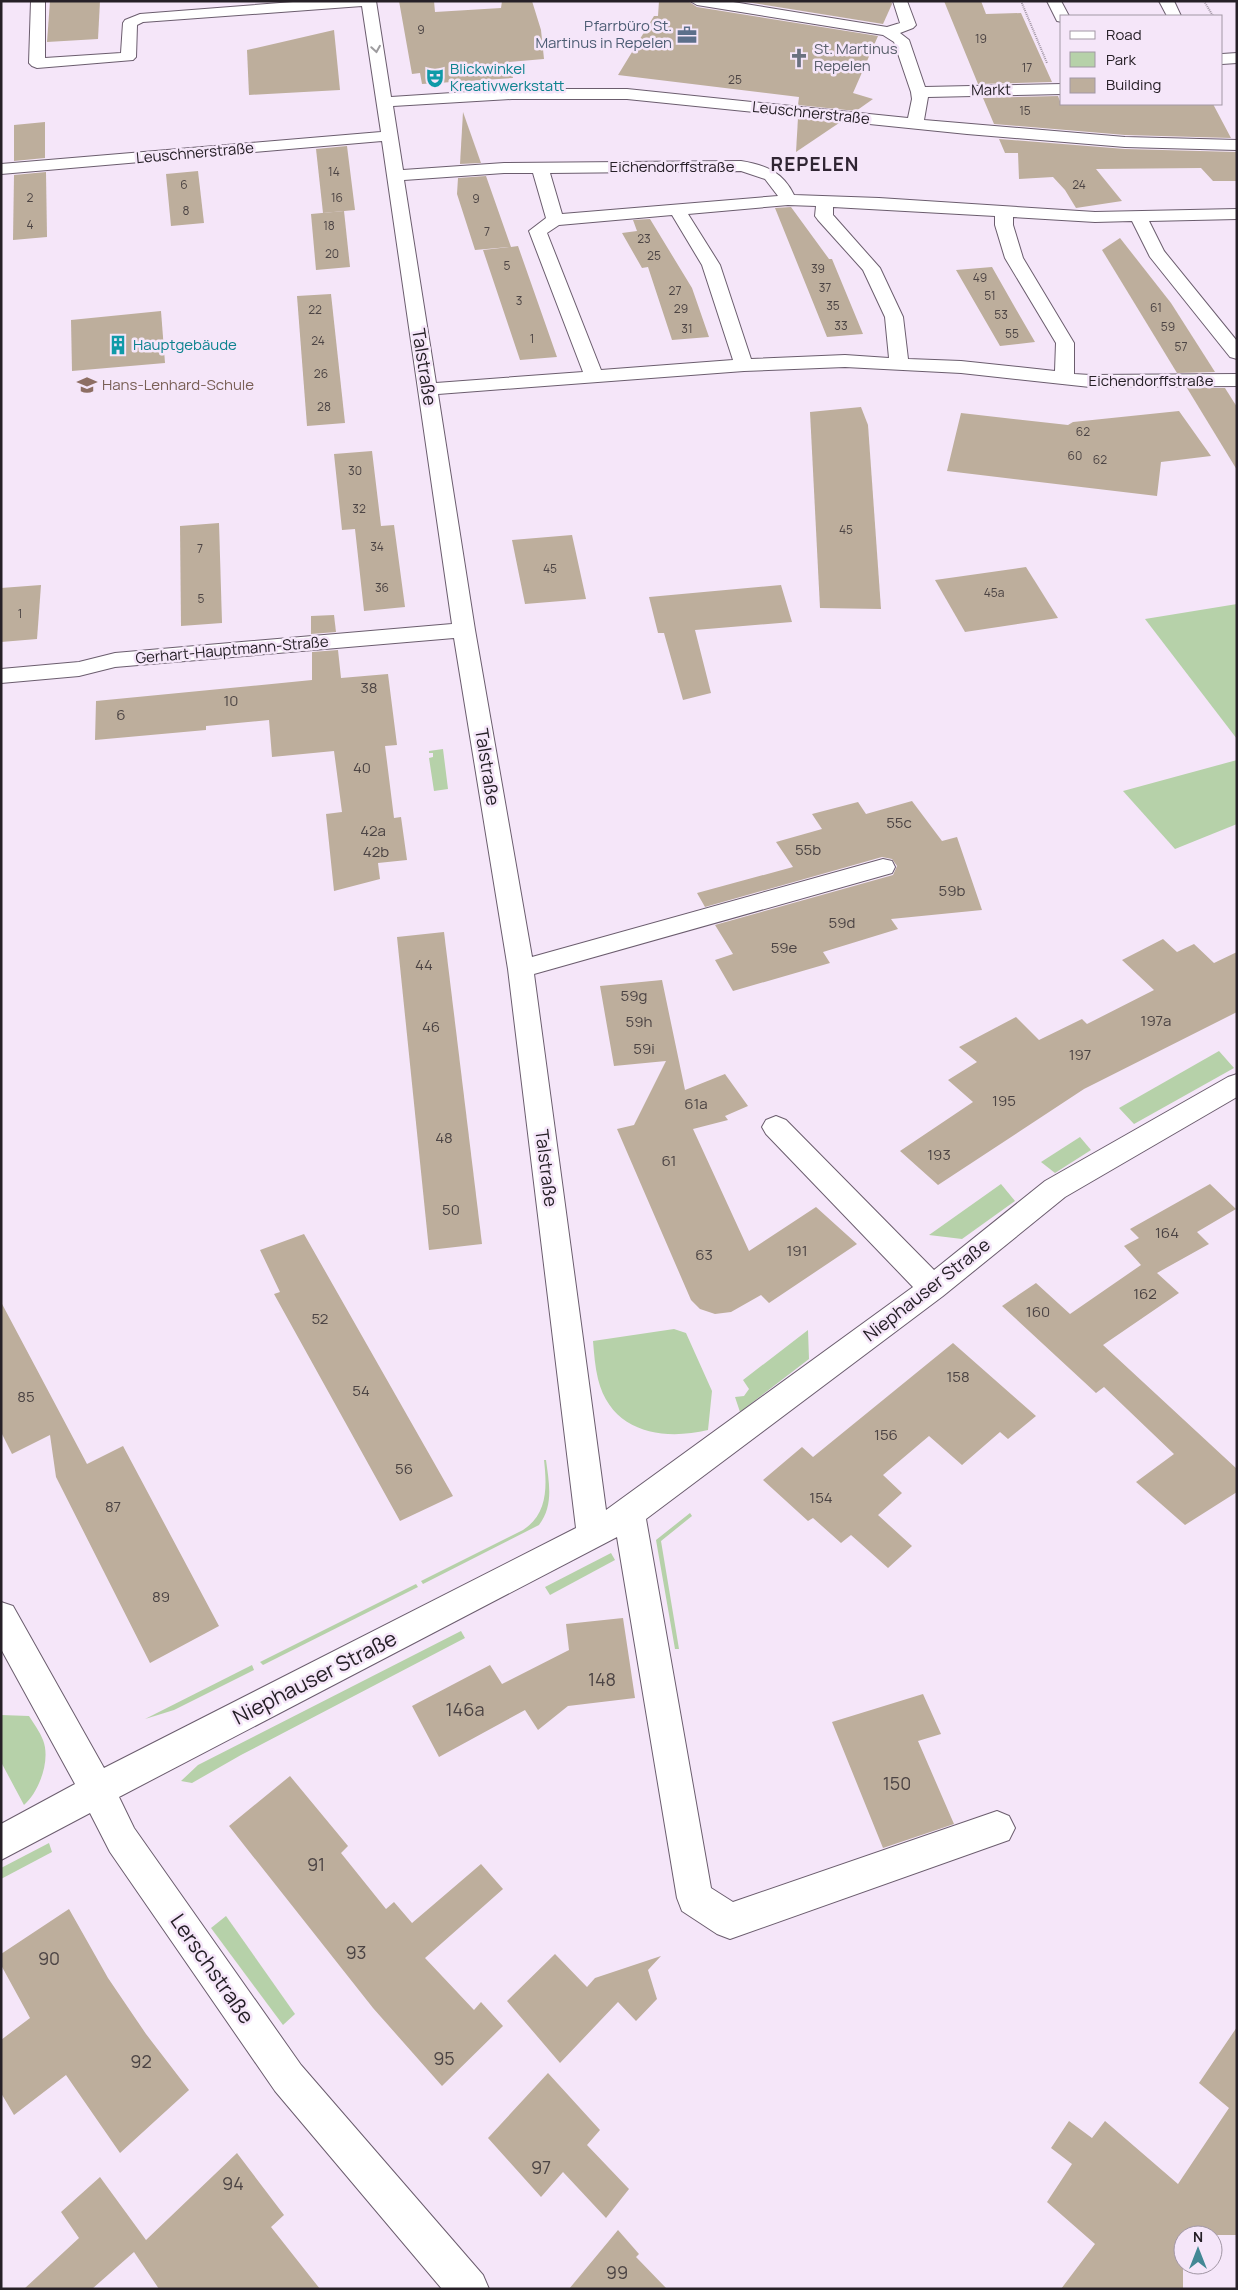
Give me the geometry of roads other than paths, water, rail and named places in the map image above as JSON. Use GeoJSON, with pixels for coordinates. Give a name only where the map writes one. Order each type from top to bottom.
{"type":"FeatureCollection","features":[{"type":"Feature","properties":{"kind":"street"},"geometry":{"type":"LineString","coordinates":[[38,1],[37,63],[128,57],[130,23],[140,18],[369,1]]}},
{"type":"Feature","properties":{"kind":"street","name":"Talstraße"},"geometry":{"type":"LineString","coordinates":[[369,1],[464,630],[520,969],[593,1535]]}},
{"type":"Feature","properties":{"kind":"street"},"geometry":{"type":"LineString","coordinates":[[697,1],[875,28],[888,32],[901,40],[919,92],[920,99],[915,124]]}},
{"type":"Feature","properties":{"kind":"street"},"geometry":{"type":"LineString","coordinates":[[888,32],[908,25],[900,1]]}},
{"type":"Feature","properties":{"kind":"street"},"geometry":{"type":"LineString","coordinates":[[1054,1],[1061,15]]}},
{"type":"Feature","properties":{"kind":"street"},"geometry":{"type":"LineString","coordinates":[[1166,1],[1173,15]]}},
{"type":"Feature","properties":{"kind":"street"},"geometry":{"type":"LineString","coordinates":[[1223,59],[1237,58]]}},
{"type":"Feature","properties":{"kind":"street","name":"Markt"},"geometry":{"type":"LineString","coordinates":[[919,92],[1060,89]]}},
{"type":"Feature","properties":{"kind":"street","name":"Leuschnerstraße"},"geometry":{"type":"LineString","coordinates":[[384,102],[512,94],[627,94],[915,124],[1116,141],[1237,145]]}},
{"type":"Feature","properties":{"kind":"street","name":"Leuschnerstraße"},"geometry":{"type":"LineString","coordinates":[[1,169],[388,136]]}},
{"type":"Feature","properties":{"kind":"street","name":"Eichendorffstraße"},"geometry":{"type":"LineString","coordinates":[[395,176],[504,168],[742,166],[760,169],[773,176],[788,200]]}},
{"type":"Feature","properties":{"kind":"street"},"geometry":{"type":"LineString","coordinates":[[540,168],[555,220]]}},
{"type":"Feature","properties":{"kind":"street"},"geometry":{"type":"LineString","coordinates":[[594,376],[538,231],[555,220],[678,211],[788,200],[879,203],[1004,212],[1138,217],[1237,214]]}},
{"type":"Feature","properties":{"kind":"street"},"geometry":{"type":"LineString","coordinates":[[825,201],[824,216],[871,268],[894,317],[899,363]]}},
{"type":"Feature","properties":{"kind":"street"},"geometry":{"type":"LineString","coordinates":[[678,211],[711,265],[744,365]]}},
{"type":"Feature","properties":{"kind":"street","name":"Eichendorffstraße"},"geometry":{"type":"LineString","coordinates":[[1004,212],[1004,225],[1014,258],[1065,343],[1064,379]]}},
{"type":"Feature","properties":{"kind":"street"},"geometry":{"type":"LineString","coordinates":[[1138,217],[1156,253],[1237,353]]}},
{"type":"Feature","properties":{"kind":"street","name":"Eichendorffstraße"},"geometry":{"type":"LineString","coordinates":[[428,389],[744,365],[845,361],[961,367],[1064,379],[1158,382],[1237,380]]}},
{"type":"Feature","properties":{"kind":"street","name":"Gerhart-Hauptmann-Straße"},"geometry":{"type":"LineString","coordinates":[[1,676],[79,669],[115,660],[464,630]]}},
{"type":"Feature","properties":{"kind":"street"},"geometry":{"type":"LineString","coordinates":[[520,969],[883,867]]}},
{"type":"Feature","properties":{"kind":"street","name":"Niephauser Straße"},"geometry":{"type":"LineString","coordinates":[[1,1843],[97,1790],[593,1535],[629,1513],[933,1288],[1055,1189],[1237,1084]]}},
{"type":"Feature","properties":{"kind":"street"},"geometry":{"type":"LineString","coordinates":[[776,1127],[933,1288]]}},
{"type":"Feature","properties":{"kind":"street"},"geometry":{"type":"LineString","coordinates":[[629,1513],[695,1898],[730,1921],[997,1828]]}},
{"type":"Feature","properties":{"kind":"street","name":"Lerschstraße"},"geometry":{"type":"LineString","coordinates":[[1,1617],[97,1790],[122,1840],[288,2078],[469,2289]]}},
{"type":"Feature","properties":{"kind":"place","name":"Pfarrbüro St. Martinus in Repelen"},"geometry":{"type":"Point","coordinates":[687,35]}},
{"type":"Feature","properties":{"kind":"place","name":"St. Martinus Repelen"},"geometry":{"type":"Point","coordinates":[799,58]}},
{"type":"Feature","properties":{"kind":"place","name":"Blickwinkel Kreativwerkstatt"},"geometry":{"type":"Point","coordinates":[435,78]}},
{"type":"Feature","properties":{"kind":"place","name":"Hauptgebäude"},"geometry":{"type":"Point","coordinates":[118,345]}},
{"type":"Feature","properties":{"kind":"place","name":"Hans-Lenhard-Schule"},"geometry":{"type":"Point","coordinates":[87,385]}},
{"type":"Feature","properties":{"kind":"district","name":"REPELEN"},"geometry":{"type":"Point","coordinates":[815,164]}}]}
